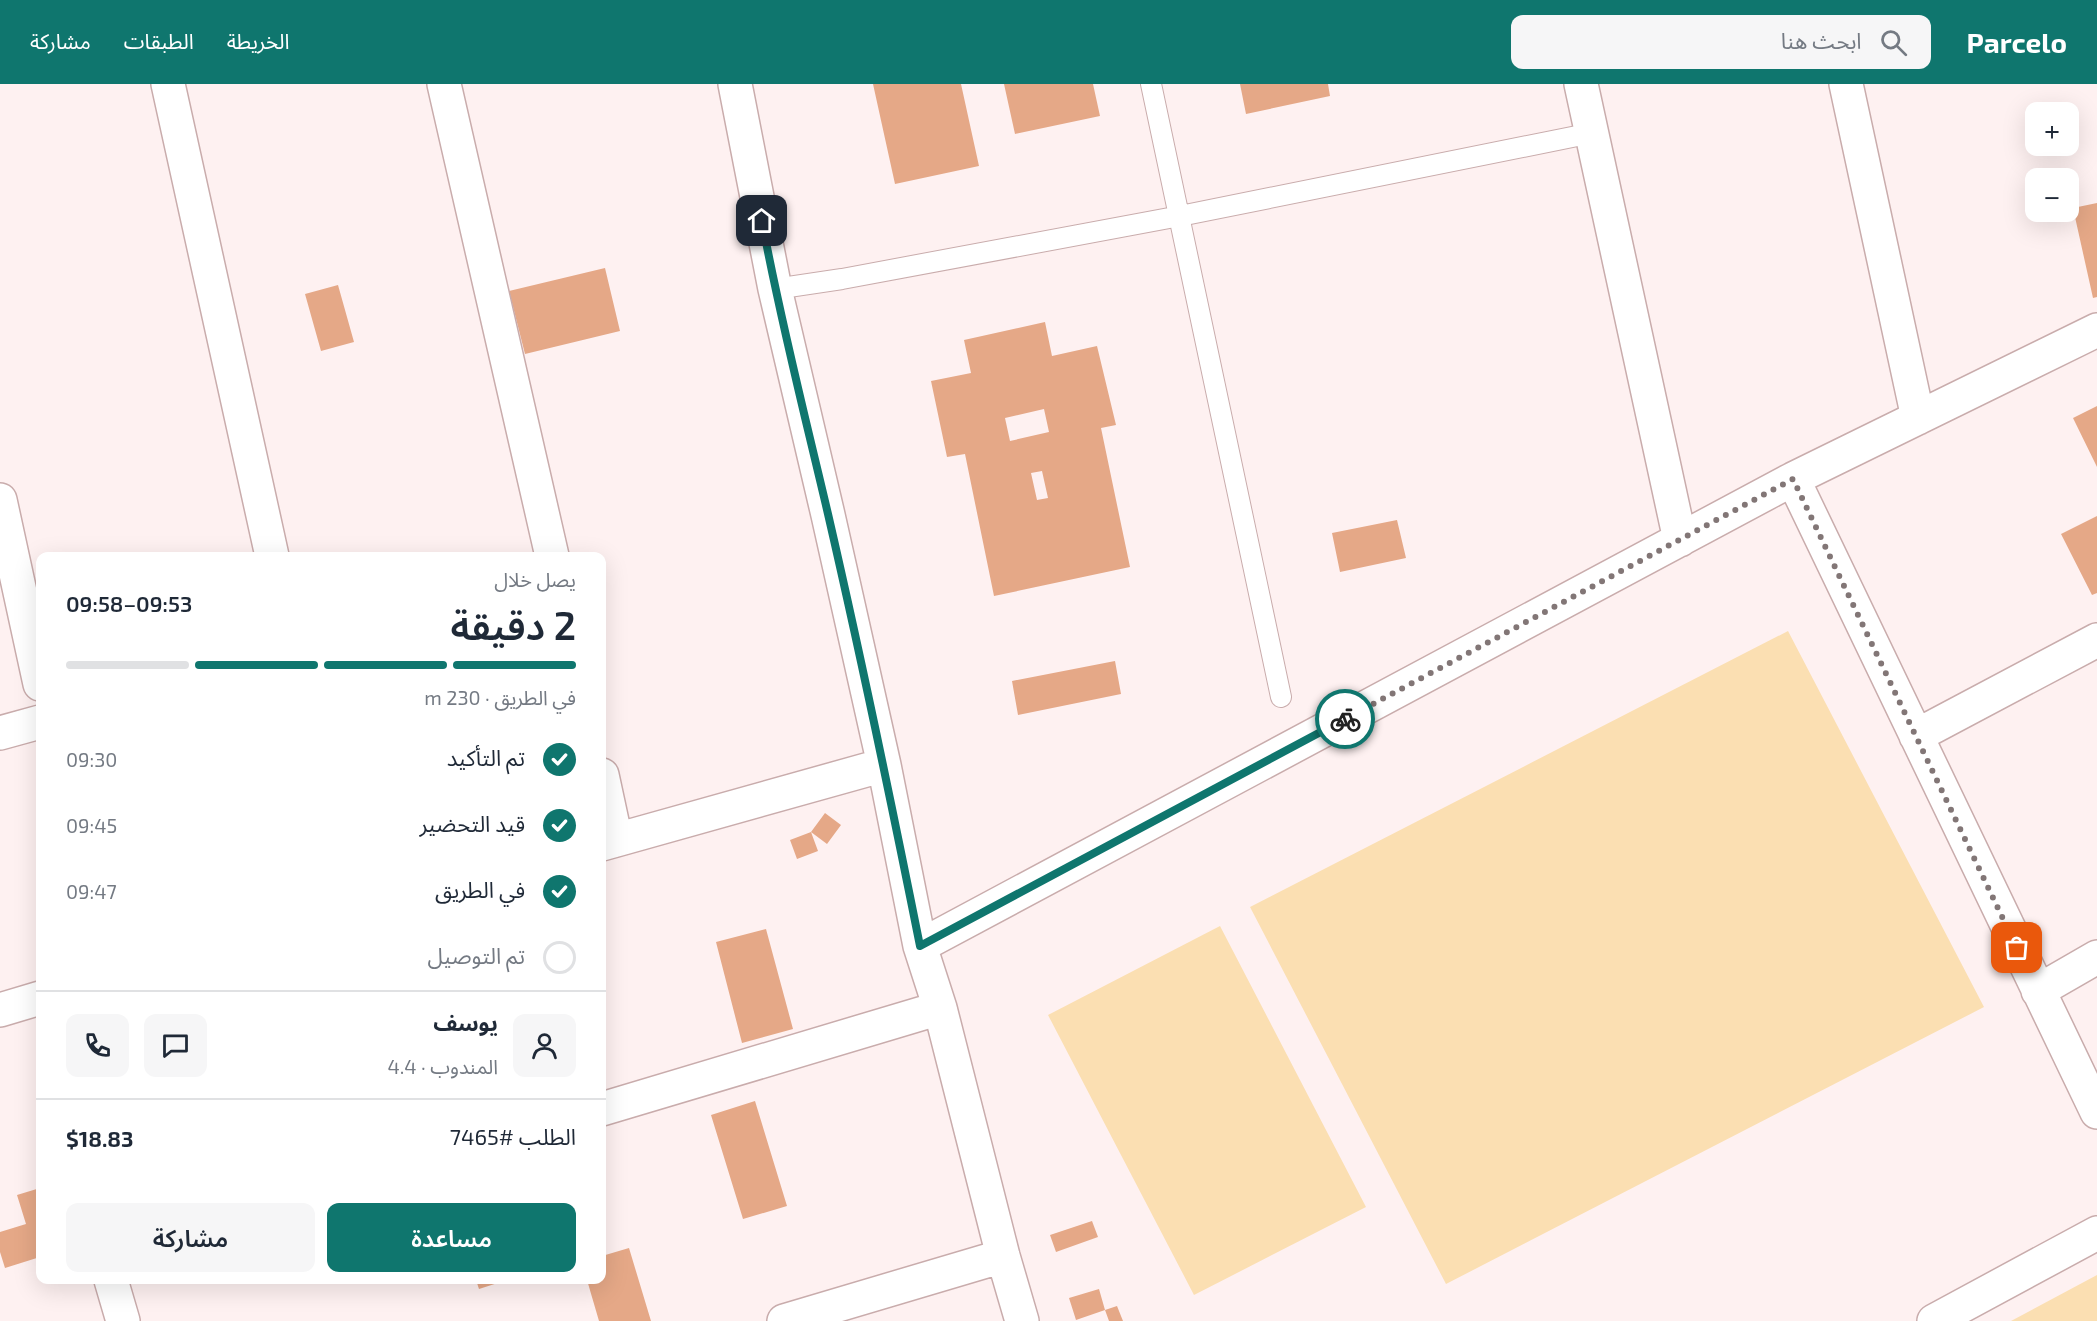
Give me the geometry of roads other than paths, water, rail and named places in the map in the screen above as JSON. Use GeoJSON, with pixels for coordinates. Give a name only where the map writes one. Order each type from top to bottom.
{"type":"FeatureCollection","features":[{"type":"Feature","properties":{"kind":"street"},"geometry":{"type":"LineString","coordinates":[[168,84],[271,552]]}},
{"type":"Feature","properties":{"kind":"street"},"geometry":{"type":"LineString","coordinates":[[444,84],[551,552]]}},
{"type":"Feature","properties":{"kind":"street"},"geometry":{"type":"LineString","coordinates":[[735,84],[775,290],[884,765],[920,946],[940,1008],[1003,1256],[1022,1321]]}},
{"type":"Feature","properties":{"kind":"street"},"geometry":{"type":"LineString","coordinates":[[1581,84],[1680,540]]}},
{"type":"Feature","properties":{"kind":"street"},"geometry":{"type":"LineString","coordinates":[[1846,84],[1918,418]]}},
{"type":"Feature","properties":{"kind":"street"},"geometry":{"type":"LineString","coordinates":[[920,946],[1793,479],[2097,330]]}},
{"type":"Feature","properties":{"kind":"street"},"geometry":{"type":"LineString","coordinates":[[1793,479],[2097,1112]]}},
{"type":"Feature","properties":{"kind":"street"},"geometry":{"type":"LineString","coordinates":[[0,500],[36,666]]}},
{"type":"Feature","properties":{"kind":"street"},"geometry":{"type":"LineString","coordinates":[[1916,735],[2097,640]]}},
{"type":"Feature","properties":{"kind":"street"},"geometry":{"type":"LineString","coordinates":[[0,733],[36,723]]}},
{"type":"Feature","properties":{"kind":"street"},"geometry":{"type":"LineString","coordinates":[[606,814],[609,842],[884,765]]}},
{"type":"Feature","properties":{"kind":"street"},"geometry":{"type":"LineString","coordinates":[[2038,991],[2097,957]]}},
{"type":"Feature","properties":{"kind":"street"},"geometry":{"type":"LineString","coordinates":[[0,1010],[36,1006]]}},
{"type":"Feature","properties":{"kind":"street"},"geometry":{"type":"LineString","coordinates":[[606,1108],[940,1008]]}},
{"type":"Feature","properties":{"kind":"street"},"geometry":{"type":"LineString","coordinates":[[1934,1321],[2097,1233]]}},
{"type":"Feature","properties":{"kind":"street"},"geometry":{"type":"LineString","coordinates":[[784,1321],[1003,1256]]}},
{"type":"Feature","properties":{"kind":"street"},"geometry":{"type":"LineString","coordinates":[[112,1284],[123,1321]]}},
{"type":"Feature","properties":{"kind":"lane"},"geometry":{"type":"LineString","coordinates":[[1151,84],[1281,697]]}},
{"type":"Feature","properties":{"kind":"lane"},"geometry":{"type":"LineString","coordinates":[[775,290],[1180,216],[1592,134]]}}]}
